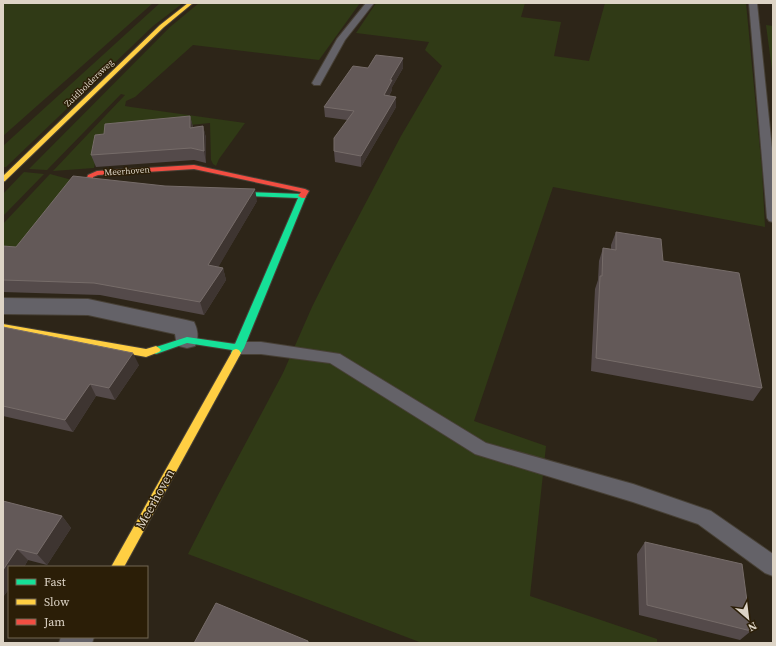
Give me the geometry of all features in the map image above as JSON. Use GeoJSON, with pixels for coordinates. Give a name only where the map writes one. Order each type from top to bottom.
{"type":"FeatureCollection","features":[{"type":"Feature","properties":{"kind":"street","name":"Zuidboldersweg"},"geometry":{"type":"LineString","coordinates":[[3,180],[162,26],[191,3]]}},
{"type":"Feature","properties":{"kind":"street","name":"Meerhoven"},"geometry":{"type":"LineString","coordinates":[[118,566],[239,348],[305,191],[194,166],[97,173],[90,176],[89,183],[125,187]]}},
{"type":"Feature","properties":{"kind":"street"},"geometry":{"type":"LineString","coordinates":[[216,193],[302,196]]}},
{"type":"Feature","properties":{"kind":"street"},"geometry":{"type":"LineString","coordinates":[[3,306],[88,307],[186,328],[187,340]]}},
{"type":"Feature","properties":{"kind":"street"},"geometry":{"type":"LineString","coordinates":[[3,327],[146,353],[187,340],[239,348]]}},
{"type":"Feature","properties":{"kind":"lane"},"geometry":{"type":"LineString","coordinates":[[317,83],[341,39],[370,3]]}},
{"type":"Feature","properties":{"kind":"lane"},"geometry":{"type":"LineString","coordinates":[[752,3],[773,218]]}},
{"type":"Feature","properties":{"kind":"lane"},"geometry":{"type":"LineString","coordinates":[[239,348],[261,348],[334,358],[481,449],[633,493],[704,517],[772,566]]}},
{"type":"Feature","properties":{"kind":"green space"},"geometry":{"type":"Polygon","coordinates":[[[3,3],[153,3],[3,136],[3,3]]]}},
{"type":"Feature","properties":{"kind":"green space"},"geometry":{"type":"Polygon","coordinates":[[[160,3],[183,3],[153,26],[6,167],[3,167],[3,146],[160,3]]]}},
{"type":"Feature","properties":{"kind":"green space"},"geometry":{"type":"Polygon","coordinates":[[[199,3],[360,3],[319,60],[193,45],[135,97],[126,101],[125,106],[245,123],[219,159],[216,166],[211,160],[210,123],[101,134],[94,168],[53,171],[125,95],[121,94],[47,170],[29,169],[170,27],[199,3]]]}},
{"type":"Feature","properties":{"kind":"green space"},"geometry":{"type":"Polygon","coordinates":[[[376,3],[525,3],[521,17],[561,22],[554,56],[589,61],[605,3],[746,3],[762,171],[765,227],[553,187],[474,421],[546,446],[530,596],[657,639],[657,643],[422,643],[188,554],[283,373],[312,307],[333,265],[401,136],[442,66],[425,50],[429,42],[356,33],[376,3]]]}},
{"type":"Feature","properties":{"kind":"green space"},"geometry":{"type":"Polygon","coordinates":[[[766,25],[773,26],[773,77],[766,25]]]}},
{"type":"Feature","properties":{"kind":"green space"},"geometry":{"type":"Polygon","coordinates":[[[24,172],[44,174],[3,216],[3,194],[24,172]]]}},
{"type":"Feature","properties":{"kind":"green space"},"geometry":{"type":"Polygon","coordinates":[[[50,174],[72,180],[3,268],[3,224],[50,174]]]}},
{"type":"Feature","properties":{"kind":"building"},"geometry":{"type":"Polygon","coordinates":[[[376,55],[403,58],[390,80],[392,80],[384,95],[396,97],[361,156],[334,151],[334,138],[354,111],[324,107],[353,66],[368,68],[376,55]]]}},
{"type":"Feature","properties":{"kind":"building"},"geometry":{"type":"Polygon","coordinates":[[[190,116],[190,128],[203,126],[204,151],[191,148],[91,155],[95,135],[104,134],[105,124],[190,116]]]}},
{"type":"Feature","properties":{"kind":"building"},"geometry":{"type":"Polygon","coordinates":[[[73,176],[165,186],[255,189],[208,265],[223,268],[200,302],[94,283],[3,280],[3,246],[16,247],[73,176]]]}},
{"type":"Feature","properties":{"kind":"building"},"geometry":{"type":"Polygon","coordinates":[[[616,232],[661,239],[663,261],[739,273],[762,388],[596,358],[600,276],[602,276],[603,248],[616,250],[616,232]]]}},
{"type":"Feature","properties":{"kind":"building"},"geometry":{"type":"Polygon","coordinates":[[[3,327],[133,353],[109,388],[90,384],[65,420],[3,406],[3,327]]]}},
{"type":"Feature","properties":{"kind":"building"},"geometry":{"type":"Polygon","coordinates":[[[3,501],[62,516],[37,554],[17,549],[3,570],[3,501]]]}},
{"type":"Feature","properties":{"kind":"building"},"geometry":{"type":"Polygon","coordinates":[[[645,542],[742,564],[751,631],[647,605],[645,542]]]}},
{"type":"Feature","properties":{"kind":"building"},"geometry":{"type":"Polygon","coordinates":[[[216,603],[308,641],[308,643],[194,643],[216,603]]]}},
{"type":"Feature","properties":{"kind":"traffic: fast"},"geometry":{"type":"LineString","coordinates":[[227,193],[302,196],[236,353]]}},
{"type":"Feature","properties":{"kind":"traffic: fast"},"geometry":{"type":"LineString","coordinates":[[156,350],[187,340],[239,348]]}},
{"type":"Feature","properties":{"kind":"traffic: slow"},"geometry":{"type":"LineString","coordinates":[[3,180],[162,26],[191,3]]}},
{"type":"Feature","properties":{"kind":"traffic: slow"},"geometry":{"type":"LineString","coordinates":[[3,327],[146,353],[156,350]]}},
{"type":"Feature","properties":{"kind":"traffic: slow"},"geometry":{"type":"LineString","coordinates":[[118,566],[236,353]]}},
{"type":"Feature","properties":{"kind":"traffic: jam"},"geometry":{"type":"LineString","coordinates":[[115,186],[89,183],[90,176],[97,173],[194,167],[305,191],[302,196]]}}]}
